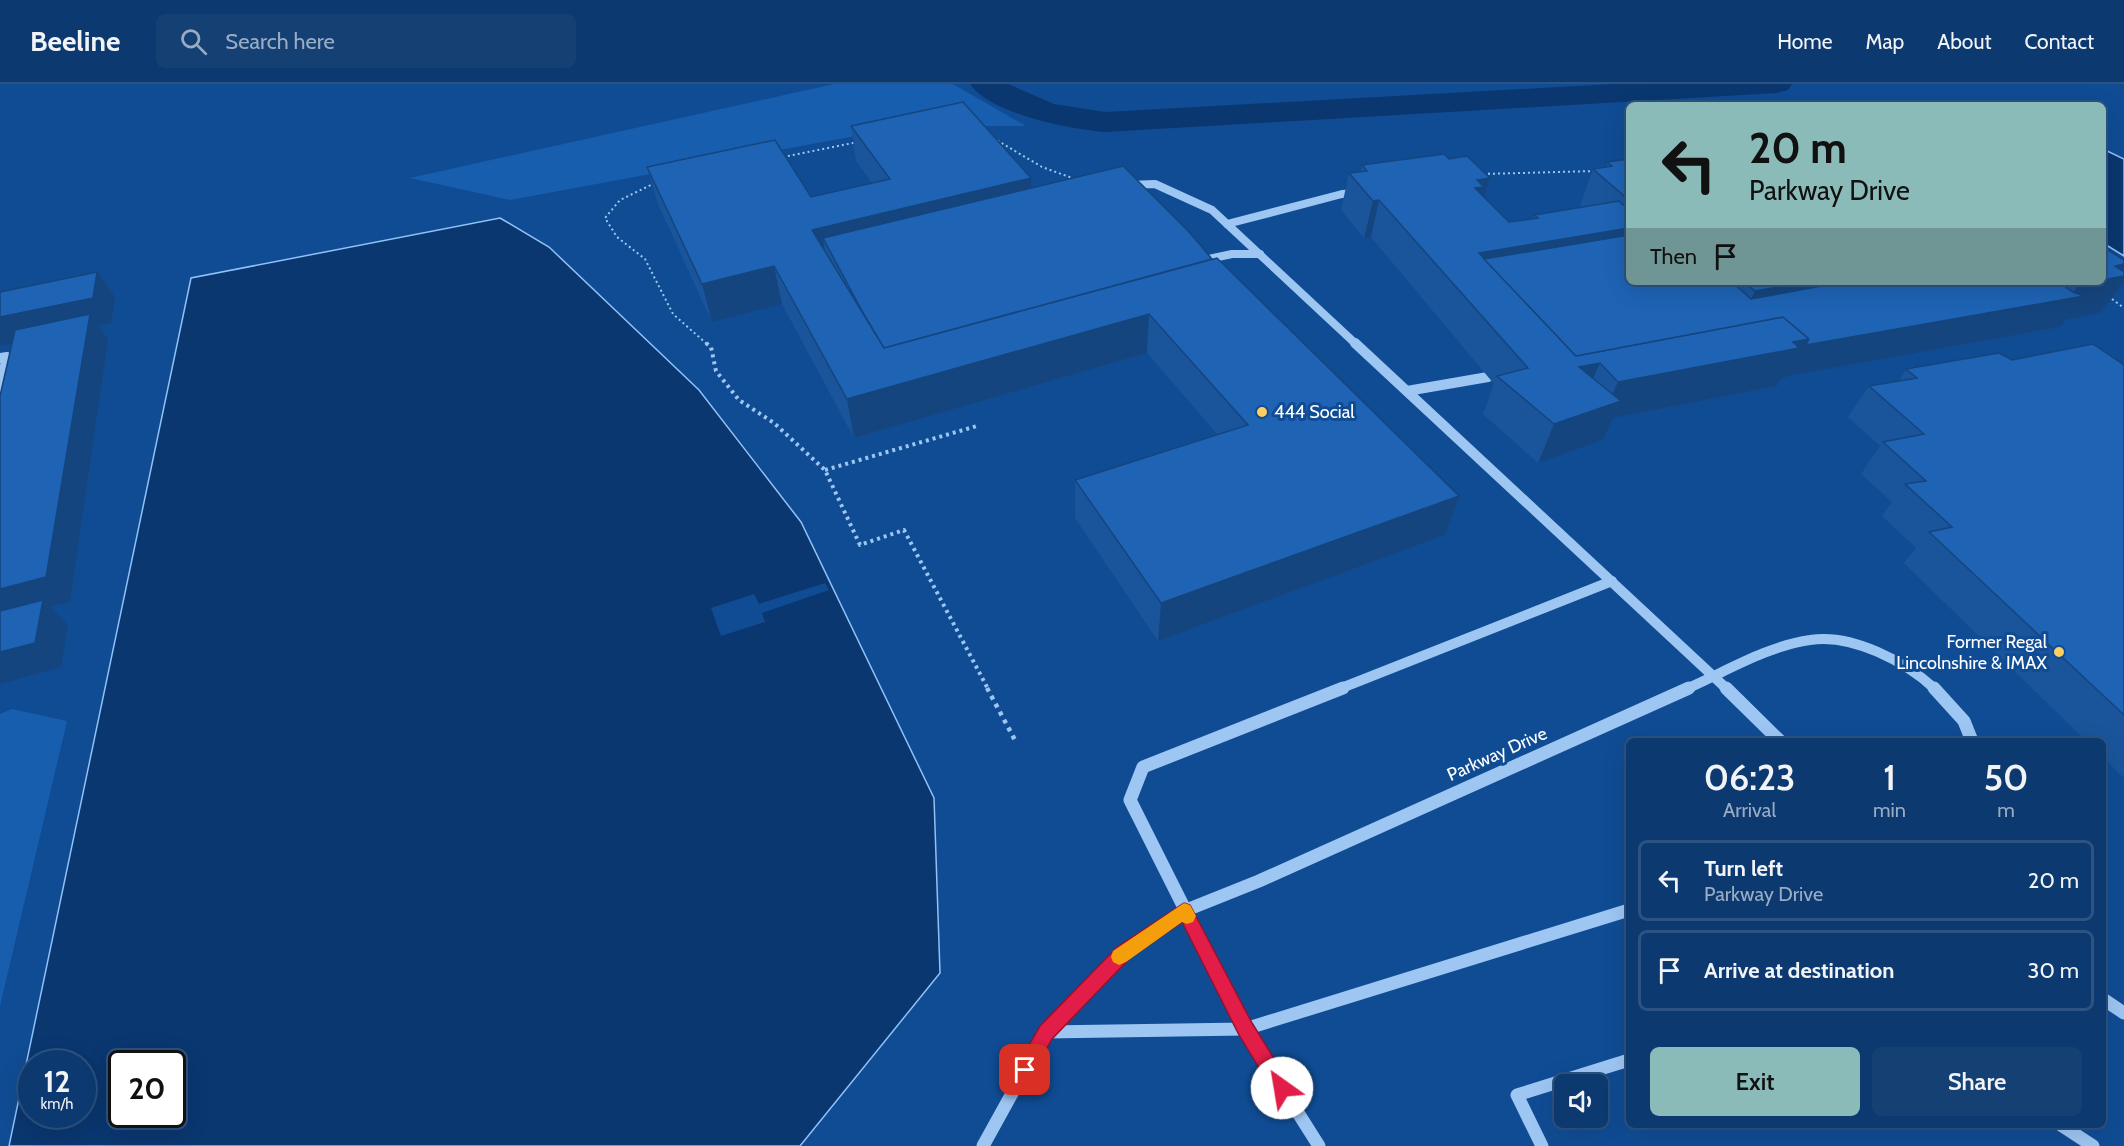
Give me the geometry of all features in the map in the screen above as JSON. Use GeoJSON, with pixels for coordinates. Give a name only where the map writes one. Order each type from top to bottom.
{"type":"FeatureCollection","features":[{"type":"Feature","properties":{"kind":"street"},"geometry":{"type":"LineString","coordinates":[[1114,188],[1125,185],[1155,184],[1212,210],[1716,678],[1777,738]]}},
{"type":"Feature","properties":{"kind":"street"},"geometry":{"type":"LineString","coordinates":[[1227,224],[1342,194],[1363,192]]}},
{"type":"Feature","properties":{"kind":"street"},"geometry":{"type":"LineString","coordinates":[[1187,263],[1232,254],[1260,254]]}},
{"type":"Feature","properties":{"kind":"street"},"geometry":{"type":"LineString","coordinates":[[0,358],[7,357],[0,388]]}},
{"type":"Feature","properties":{"kind":"street"},"geometry":{"type":"LineString","coordinates":[[1407,392],[1488,377]]}},
{"type":"Feature","properties":{"kind":"street"},"geometry":{"type":"LineString","coordinates":[[1318,1146],[1245,1029],[1130,800],[1143,767],[1612,581]]}},
{"type":"Feature","properties":{"kind":"street","name":"Parkway Drive"},"geometry":{"type":"LineString","coordinates":[[982,1146],[1046,1032],[1124,953],[1184,911],[1281,872],[1716,678],[1778,648],[1814,639],[1853,644],[1890,659],[1925,680],[1953,706],[1970,738]]}},
{"type":"Feature","properties":{"kind":"street"},"geometry":{"type":"LineString","coordinates":[[1046,1032],[1245,1029],[1626,910]]}},
{"type":"Feature","properties":{"kind":"street"},"geometry":{"type":"LineString","coordinates":[[2106,1001],[2124,1013]]}},
{"type":"Feature","properties":{"kind":"street"},"geometry":{"type":"LineString","coordinates":[[1542,1146],[1517,1095],[1626,1061]]}},
{"type":"Feature","properties":{"kind":"street"},"geometry":{"type":"LineString","coordinates":[[2066,1128],[2093,1146]]}},
{"type":"Feature","properties":{"kind":"path"},"geometry":{"type":"LineString","coordinates":[[984,134],[1042,167],[1078,181],[1125,185]]}},
{"type":"Feature","properties":{"kind":"path"},"geometry":{"type":"LineString","coordinates":[[773,159],[863,141]]}},
{"type":"Feature","properties":{"kind":"path"},"geometry":{"type":"LineString","coordinates":[[1476,174],[1605,171]]}},
{"type":"Feature","properties":{"kind":"path"},"geometry":{"type":"LineString","coordinates":[[661,181],[626,194],[609,210],[605,218],[617,237],[645,259],[673,314],[711,347],[716,371],[739,400],[774,423],[825,470],[860,544],[903,530],[1016,742]]}},
{"type":"Feature","properties":{"kind":"path"},"geometry":{"type":"LineString","coordinates":[[2107,295],[2124,308]]}},
{"type":"Feature","properties":{"kind":"path"},"geometry":{"type":"LineString","coordinates":[[825,470],[977,426]]}},
{"type":"Feature","properties":{"kind":"shaded area"},"geometry":{"type":"Polygon","coordinates":[[[834,84],[953,84],[1026,126],[979,126],[936,121],[510,200],[410,178],[834,84]]]}},
{"type":"Feature","properties":{"kind":"shaded area"},"geometry":{"type":"Polygon","coordinates":[[[2106,150],[2124,159],[2124,256],[2106,245],[2106,150]]]}},
{"type":"Feature","properties":{"kind":"shaded area"},"geometry":{"type":"Polygon","coordinates":[[[500,218],[549,247],[699,390],[801,522],[934,798],[940,973],[800,1146],[9,1146],[18,1103],[18,1128],[96,1128],[96,1050],[29,1050],[191,278],[500,218]]]}},
{"type":"Feature","properties":{"kind":"shaded area"},"geometry":{"type":"Polygon","coordinates":[[[12,709],[67,721],[0,1006],[0,714],[12,709]]]}},
{"type":"Feature","properties":{"kind":"pier"},"geometry":{"type":"Polygon","coordinates":[[[825,583],[829,590],[762,613],[765,622],[721,636],[711,608],[754,594],[759,604],[825,583]]]}},
{"type":"Feature","properties":{"kind":"building"},"geometry":{"type":"Polygon","coordinates":[[[963,102],[1031,178],[812,230],[884,348],[1217,258],[1459,496],[1161,603],[1075,480],[1248,425],[1149,314],[847,399],[774,266],[702,284],[647,167],[775,140],[811,197],[890,179],[851,126],[963,102]]]}},
{"type":"Feature","properties":{"kind":"building"},"geometry":{"type":"Polygon","coordinates":[[[1444,154],[1449,159],[1467,156],[1490,178],[1477,180],[1484,187],[1475,188],[1509,222],[1538,218],[1534,215],[1619,201],[1626,204],[1626,228],[1479,253],[1576,356],[1783,317],[1809,339],[1793,342],[1799,348],[1618,382],[1600,363],[1579,367],[1621,401],[1554,424],[1497,376],[1528,368],[1379,200],[1373,201],[1349,173],[1367,171],[1362,165],[1444,154]]]}},
{"type":"Feature","properties":{"kind":"building"},"geometry":{"type":"Polygon","coordinates":[[[1626,159],[1626,197],[1593,169],[1612,166],[1607,162],[1626,159]]]}},
{"type":"Feature","properties":{"kind":"building"},"geometry":{"type":"Polygon","coordinates":[[[1123,166],[1190,233],[1212,259],[884,348],[823,238],[1123,166]]]}},
{"type":"Feature","properties":{"kind":"building"},"geometry":{"type":"Polygon","coordinates":[[[1626,235],[1626,285],[1735,285],[1751,299],[1827,285],[2062,285],[2084,296],[1806,345],[1809,339],[1783,317],[1576,356],[1484,259],[1626,235]]]}},
{"type":"Feature","properties":{"kind":"building"},"geometry":{"type":"Polygon","coordinates":[[[2106,249],[2124,260],[2124,264],[2115,266],[2124,272],[2124,276],[2106,279],[2106,249]]]}},
{"type":"Feature","properties":{"kind":"building"},"geometry":{"type":"Polygon","coordinates":[[[97,272],[93,298],[0,317],[0,292],[97,272]]]}},
{"type":"Feature","properties":{"kind":"building"},"geometry":{"type":"Polygon","coordinates":[[[1748,285],[1790,285],[1755,291],[1748,285]]]}},
{"type":"Feature","properties":{"kind":"building"},"geometry":{"type":"Polygon","coordinates":[[[90,314],[46,577],[0,589],[0,396],[15,330],[90,314]]]}},
{"type":"Feature","properties":{"kind":"building","name":"Former Regal Lincolnshire & IMAX"},"geometry":{"type":"Polygon","coordinates":[[[2093,344],[2124,365],[2124,715],[1929,532],[1952,527],[1905,484],[1926,481],[1883,442],[1924,434],[1869,386],[1917,378],[1906,369],[1999,353],[2012,360],[2093,344]]]}},
{"type":"Feature","properties":{"kind":"building"},"geometry":{"type":"Polygon","coordinates":[[[43,600],[35,643],[0,652],[0,611],[43,600]]]}},
{"type":"Feature","properties":{"kind":"waterway"},"geometry":{"type":"LineString","coordinates":[[985,84],[1014,100],[1042,111],[1105,122],[1777,84]]}},
{"type":"Feature","properties":{"kind":"slow traffic"},"geometry":{"type":"LineString","coordinates":[[1119,957],[1184,911],[1187,916]]}},
{"type":"Feature","properties":{"kind":"place","name":"444 Social"},"geometry":{"type":"Point","coordinates":[1262,412]}},
{"type":"Feature","properties":{"kind":"place","name":"Former Regal Lincolnshire & IMAX"},"geometry":{"type":"Point","coordinates":[2059,652]}},
{"type":"Feature","properties":{"kind":"route"},"geometry":{"type":"LineString","coordinates":[[1025,1070],[1046,1032],[1124,953],[1184,911],[1245,1029],[1282,1088]]}}]}
